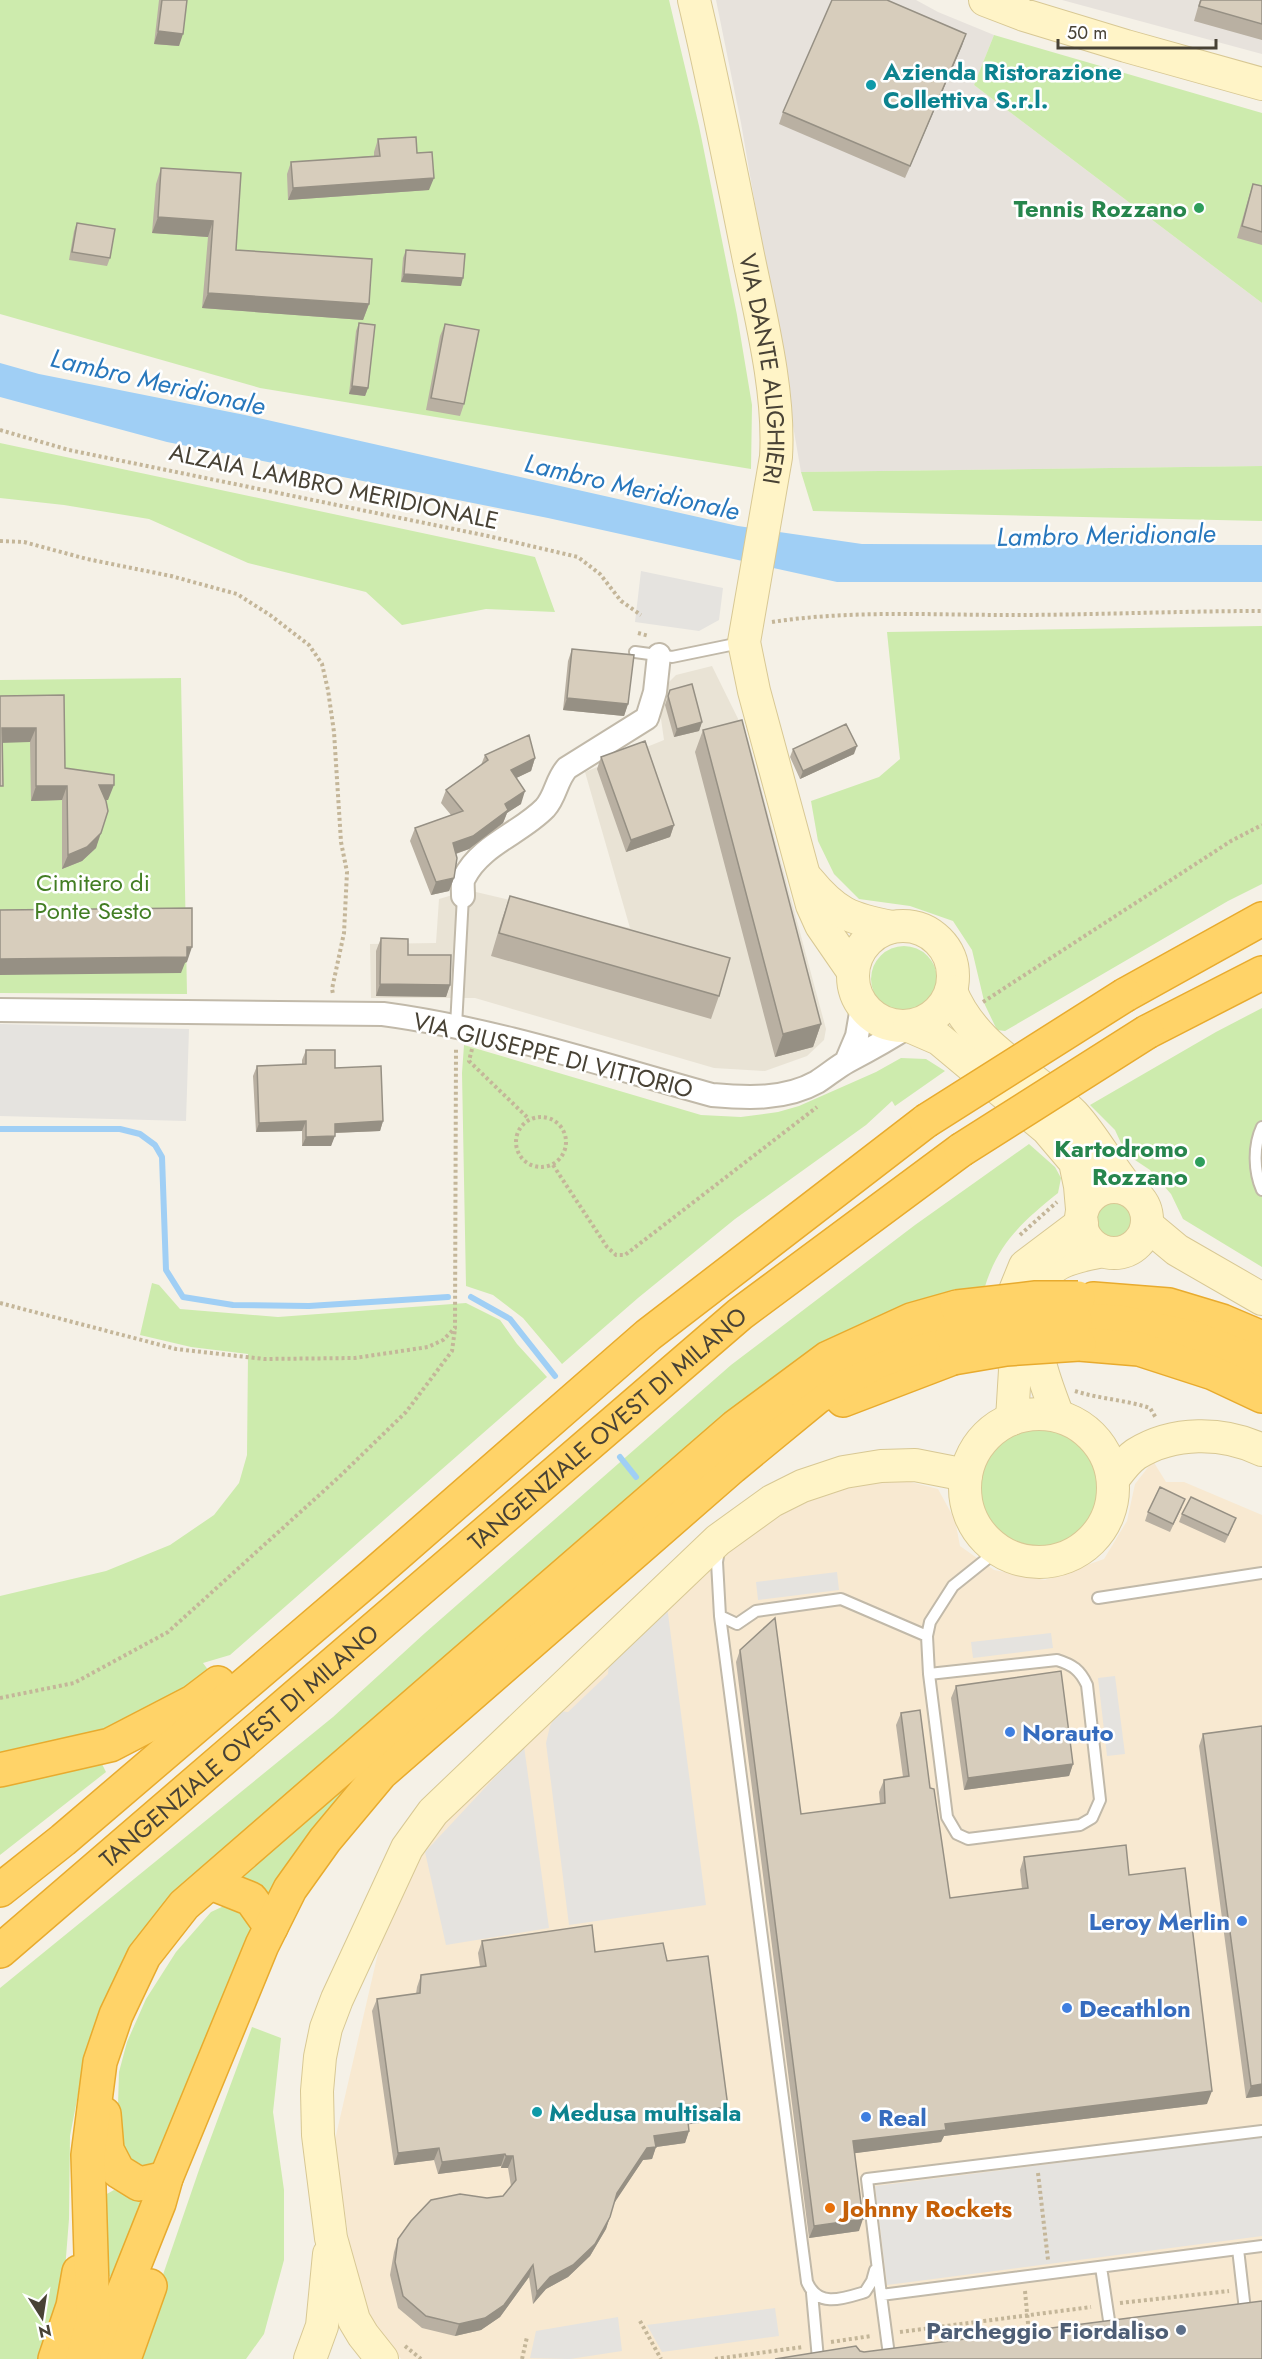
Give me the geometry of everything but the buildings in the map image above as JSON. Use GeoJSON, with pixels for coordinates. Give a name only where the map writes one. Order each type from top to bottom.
{"type":"FeatureCollection","features":[{"type":"Feature","properties":{"kind":"highway","name":"TANGENZIALE OVEST DI MILANO"},"geometry":{"type":"LineString","coordinates":[[0,1890],[63,1840],[372,1576],[648,1335],[926,1121],[1125,995],[1262,920]]}},
{"type":"Feature","properties":{"kind":"highway","name":"TANGENZIALE OVEST DI MILANO"},"geometry":{"type":"LineString","coordinates":[[6,1950],[109,1856],[740,1314],[961,1150],[1147,1032],[1262,973]]}},
{"type":"Feature","properties":{"kind":"highway"},"geometry":{"type":"LineString","coordinates":[[97,2359],[155,2214],[166,2178],[271,1927],[290,1889],[319,1848],[381,1773],[732,1467],[762,1443],[852,1395],[954,1333],[1036,1298],[1077,1321],[1139,1349],[1214,1373],[1262,1395]]}},
{"type":"Feature","properties":{"kind":"highway"},"geometry":{"type":"LineString","coordinates":[[83,2359],[93,2321],[88,2155],[100,2062],[116,2015],[144,1956],[184,1905],[735,1427],[828,1358],[911,1320],[1006,1349],[1077,1321],[1169,1305],[1222,1321],[1262,1338]]}},
{"type":"Feature","properties":{"kind":"highway"},"geometry":{"type":"LineString","coordinates":[[1077,1321],[1120,1322],[1194,1338],[1262,1364]]}},
{"type":"Feature","properties":{"kind":"highway"},"geometry":{"type":"LineString","coordinates":[[0,1770],[110,1744],[193,1702],[289,1630],[372,1576]]}},
{"type":"Feature","properties":{"kind":"highway"},"geometry":{"type":"LineString","coordinates":[[211,1882],[251,1899],[271,1927]]}},
{"type":"Feature","properties":{"kind":"highway"},"geometry":{"type":"LineString","coordinates":[[124,2359],[144,2306],[232,2020]]}},
{"type":"Feature","properties":{"kind":"highway"},"geometry":{"type":"LineString","coordinates":[[100,2062],[107,2150],[118,2171],[139,2184],[166,2178]]}},
{"type":"Feature","properties":{"kind":"highway"},"geometry":{"type":"LineString","coordinates":[[55,2359],[73,2306],[88,2198]]}},
{"type":"Feature","properties":{"kind":"street","name":"VIA DANTE ALIGHIERI"},"geometry":{"type":"LineString","coordinates":[[694,0],[751,267],[775,400],[778,429],[776,457],[745,627],[756,699],[812,905],[820,926],[852,970]]}},
{"type":"Feature","properties":{"kind":"street"},"geometry":{"type":"LineString","coordinates":[[985,0],[1024,15],[1126,46],[1262,84]]}},
{"type":"Feature","properties":{"kind":"street"},"geometry":{"type":"LineString","coordinates":[[463,896],[464,879],[480,857],[543,809],[552,798],[559,777],[567,768],[647,718],[655,692],[659,656]]}},
{"type":"Feature","properties":{"kind":"street","name":"VIA DANTE ALIGHIERI"},"geometry":{"type":"LineString","coordinates":[[805,877],[835,909],[868,923],[892,927]]}},
{"type":"Feature","properties":{"kind":"street"},"geometry":{"type":"LineString","coordinates":[[958,1004],[942,1008],[927,1021],[909,1026],[896,1027],[883,1023],[862,1007],[856,996],[852,970],[857,955],[865,942],[877,932],[892,927],[909,926],[926,931],[940,942],[950,957],[958,1004],[985,1040],[1073,1114],[1101,1148],[1113,1170],[1144,1206],[1147,1225],[1144,1235],[1131,1249],[1121,1252],[1102,1251],[1075,1257],[1054,1267],[1041,1284],[1034,1334],[1040,1368],[1058,1416]]}},
{"type":"Feature","properties":{"kind":"street"},"geometry":{"type":"LineString","coordinates":[[846,1062],[857,1036],[862,1007]]}},
{"type":"Feature","properties":{"kind":"street","name":"VIA GIUSEPPE DI VITTORIO"},"geometry":{"type":"LineString","coordinates":[[0,1010],[383,1014],[466,1029],[712,1095],[749,1098],[786,1094],[815,1083],[846,1062],[909,1026]]}},
{"type":"Feature","properties":{"kind":"street"},"geometry":{"type":"LineString","coordinates":[[909,1026],[939,1039],[1047,1129],[1075,1162],[1087,1240],[1102,1251]]}},
{"type":"Feature","properties":{"kind":"street"},"geometry":{"type":"LineString","coordinates":[[1012,1419],[1015,1370],[1011,1332],[1014,1293],[1025,1266],[1082,1216],[1088,1199],[1096,1192],[1107,1187],[1129,1190]]}},
{"type":"Feature","properties":{"kind":"street"},"geometry":{"type":"LineString","coordinates":[[1147,1225],[1177,1250],[1262,1299]]}},
{"type":"Feature","properties":{"kind":"street"},"geometry":{"type":"LineString","coordinates":[[1035,1413],[1058,1416],[1078,1424],[1095,1438],[1107,1457],[1114,1478],[1113,1503],[1104,1526],[1088,1545],[1067,1557],[1044,1563],[1020,1560],[998,1550],[982,1536],[971,1517],[965,1496],[966,1474],[975,1451],[990,1432],[1012,1419],[1035,1413]]}},
{"type":"Feature","properties":{"kind":"street"},"geometry":{"type":"LineString","coordinates":[[1114,1478],[1134,1455],[1162,1441],[1226,1436],[1260,1454]]}},
{"type":"Feature","properties":{"kind":"street"},"geometry":{"type":"LineString","coordinates":[[382,2359],[354,2320],[331,2238],[318,2135],[317,2091],[320,2057],[326,2028],[337,1999],[407,1848],[433,1812],[721,1537],[772,1501],[802,1486],[844,1473],[881,1466],[915,1465],[966,1474]]}},
{"type":"Feature","properties":{"kind":"street"},"geometry":{"type":"LineString","coordinates":[[310,2359],[322,2326],[331,2238]]}},
{"type":"Feature","properties":{"kind":"lane"},"geometry":{"type":"LineString","coordinates":[[635,652],[672,657],[745,627]]}},
{"type":"Feature","properties":{"kind":"lane"},"geometry":{"type":"LineString","coordinates":[[463,896],[466,1029]]}},
{"type":"Feature","properties":{"kind":"lane"},"geometry":{"type":"LineString","coordinates":[[1262,1127],[1258,1136],[1256,1176],[1262,1190]]}},
{"type":"Feature","properties":{"kind":"lane"},"geometry":{"type":"LineString","coordinates":[[721,1537],[717,1562],[720,1616],[800,2234],[807,2282],[812,2293],[818,2359]]}},
{"type":"Feature","properties":{"kind":"lane"},"geometry":{"type":"LineString","coordinates":[[929,1674],[1057,1660],[1070,1664],[1080,1671],[1087,1684],[1100,1800],[1092,1818],[1080,1825],[969,1839],[957,1834],[947,1817],[929,1674],[927,1636],[930,1622],[953,1586],[998,1550]]}},
{"type":"Feature","properties":{"kind":"lane"},"geometry":{"type":"LineString","coordinates":[[1098,1598],[1262,1573]]}},
{"type":"Feature","properties":{"kind":"lane"},"geometry":{"type":"LineString","coordinates":[[720,1616],[737,1624],[756,1611],[841,1599],[927,1636]]}},
{"type":"Feature","properties":{"kind":"lane"},"geometry":{"type":"LineString","coordinates":[[889,2355],[867,2180],[1262,2131]]}},
{"type":"Feature","properties":{"kind":"lane"},"geometry":{"type":"LineString","coordinates":[[881,2295],[1262,2246]]}},
{"type":"Feature","properties":{"kind":"lane"},"geometry":{"type":"LineString","coordinates":[[1238,2248],[1244,2310]]}},
{"type":"Feature","properties":{"kind":"lane"},"geometry":{"type":"LineString","coordinates":[[812,2293],[821,2298],[843,2299],[865,2292],[872,2282],[877,2264]]}},
{"type":"Feature","properties":{"kind":"lane"},"geometry":{"type":"LineString","coordinates":[[1101,2266],[1110,2327]]}},
{"type":"Feature","properties":{"kind":"path","name":"ALZAIA LAMBRO MERIDIONALE"},"geometry":{"type":"LineString","coordinates":[[0,430],[69,450],[488,536],[578,557],[600,574],[621,601],[641,615]]}},
{"type":"Feature","properties":{"kind":"path"},"geometry":{"type":"LineString","coordinates":[[0,541],[24,542],[87,559],[171,576],[237,594],[270,615],[309,645],[322,664],[334,732],[341,842],[347,872],[344,933],[332,989],[336,1013]]}},
{"type":"Feature","properties":{"kind":"path"},"geometry":{"type":"LineString","coordinates":[[745,627],[792,618],[880,615],[1097,615],[1262,611]]}},
{"type":"Feature","properties":{"kind":"path"},"geometry":{"type":"LineString","coordinates":[[958,1004],[995,993],[1231,841],[1262,825]]}},
{"type":"Feature","properties":{"kind":"path"},"geometry":{"type":"LineString","coordinates":[[466,1029],[469,1061],[529,1119]]}},
{"type":"Feature","properties":{"kind":"path"},"geometry":{"type":"LineString","coordinates":[[0,1698],[74,1683],[168,1632],[338,1478],[406,1412],[452,1351],[455,1328],[466,1029]]}},
{"type":"Feature","properties":{"kind":"path"},"geometry":{"type":"LineString","coordinates":[[553,1165],[607,1247],[616,1255],[625,1255],[820,1105]]}},
{"type":"Feature","properties":{"kind":"path"},"geometry":{"type":"LineString","coordinates":[[539,1116],[550,1118],[562,1126],[567,1137],[564,1154],[553,1165],[544,1168],[530,1165],[519,1156],[515,1139],[520,1127],[529,1119],[539,1116]]}},
{"type":"Feature","properties":{"kind":"path"},"geometry":{"type":"LineString","coordinates":[[0,1303],[176,1349],[264,1359],[355,1358],[428,1347],[443,1340],[455,1328]]}},
{"type":"Feature","properties":{"kind":"path"},"geometry":{"type":"LineString","coordinates":[[1040,1368],[1057,1366],[1074,1390],[1150,1408],[1158,1425]]}},
{"type":"Feature","properties":{"kind":"path"},"geometry":{"type":"LineString","coordinates":[[1036,2158],[1050,2273]]}},
{"type":"Feature","properties":{"kind":"path"},"geometry":{"type":"LineString","coordinates":[[1024,2276],[1029,2337]]}},
{"type":"Feature","properties":{"kind":"path"},"geometry":{"type":"LineString","coordinates":[[715,2359],[816,2346],[849,2338],[1242,2289]]}},
{"type":"Feature","properties":{"kind":"path"},"geometry":{"type":"LineString","coordinates":[[640,2321],[661,2359]]}},
{"type":"Feature","properties":{"kind":"path"},"geometry":{"type":"LineString","coordinates":[[522,2359],[527,2337]]}},
{"type":"Feature","properties":{"kind":"shaded area"},"geometry":{"type":"Polygon","coordinates":[[[716,0],[916,0],[938,12],[994,35],[974,85],[1262,303],[1262,466],[801,472],[741,123],[716,0]]]}},
{"type":"Feature","properties":{"kind":"shaded area"},"geometry":{"type":"Polygon","coordinates":[[[1062,0],[1262,0],[1262,54],[1062,0]]]}},
{"type":"Feature","properties":{"kind":"shaded area"},"geometry":{"type":"Polygon","coordinates":[[[641,571],[723,588],[719,620],[699,631],[635,622],[641,571]]]}},
{"type":"Feature","properties":{"kind":"shaded area"},"geometry":{"type":"Polygon","coordinates":[[[712,666],[748,739],[826,1029],[824,1040],[807,1056],[765,1071],[714,1068],[475,998],[371,998],[370,944],[436,943],[439,899],[456,894],[459,888],[630,928],[585,772],[664,740],[659,705],[666,685],[676,675],[712,666]]]}},
{"type":"Feature","properties":{"kind":"shaded area"},"geometry":{"type":"Polygon","coordinates":[[[0,1024],[189,1029],[186,1121],[0,1116],[0,1024]]]}},
{"type":"Feature","properties":{"kind":"shaded area"},"geometry":{"type":"Polygon","coordinates":[[[1153,1461],[1166,1482],[1184,1482],[1262,1515],[1262,2359],[401,2359],[359,2304],[334,2144],[381,1940],[419,1838],[672,1598],[765,1521],[825,1493],[863,1483],[899,1479],[938,1489],[955,1520],[960,1546],[994,1570],[1045,1580],[1104,1559],[1127,1521],[1135,1484],[1153,1461]]]}},
{"type":"Feature","properties":{"kind":"shaded area"},"geometry":{"type":"Polygon","coordinates":[[[837,1572],[839,1590],[758,1600],[756,1582],[837,1572]]]}},
{"type":"Feature","properties":{"kind":"shaded area"},"geometry":{"type":"Polygon","coordinates":[[[667,1606],[706,1905],[569,1925],[546,1743],[550,1726],[558,1711],[568,1712],[608,1674],[609,1660],[667,1606]]]}},
{"type":"Feature","properties":{"kind":"shaded area"},"geometry":{"type":"Polygon","coordinates":[[[1051,1633],[1053,1648],[973,1658],[971,1642],[1051,1633]]]}},
{"type":"Feature","properties":{"kind":"shaded area"},"geometry":{"type":"Polygon","coordinates":[[[1115,1676],[1125,1754],[1107,1756],[1098,1678],[1115,1676]]]}},
{"type":"Feature","properties":{"kind":"shaded area"},"geometry":{"type":"Polygon","coordinates":[[[524,1746],[549,1928],[446,1945],[425,1852],[524,1746]]]}},
{"type":"Feature","properties":{"kind":"shaded area"},"geometry":{"type":"Polygon","coordinates":[[[1262,2137],[1262,2236],[887,2285],[875,2186],[1262,2137]]]}},
{"type":"Feature","properties":{"kind":"shaded area"},"geometry":{"type":"Polygon","coordinates":[[[775,2308],[779,2336],[662,2352],[647,2325],[775,2308]]]}},
{"type":"Feature","properties":{"kind":"shaded area"},"geometry":{"type":"Polygon","coordinates":[[[618,2317],[622,2351],[570,2359],[530,2358],[536,2331],[618,2317]]]}},
{"type":"Feature","properties":{"kind":"green space"},"geometry":{"type":"Polygon","coordinates":[[[0,0],[669,0],[699,126],[737,315],[752,405],[751,469],[260,388],[0,314],[0,0]]]}},
{"type":"Feature","properties":{"kind":"green space","name":"Tennis Rozzano"},"geometry":{"type":"Polygon","coordinates":[[[994,35],[1262,113],[1262,303],[974,85],[994,35]]]}},
{"type":"Feature","properties":{"kind":"green space"},"geometry":{"type":"Polygon","coordinates":[[[0,443],[535,557],[555,612],[486,609],[402,625],[366,592],[248,563],[149,519],[64,505],[0,498],[0,443]]]}},
{"type":"Feature","properties":{"kind":"green space"},"geometry":{"type":"Polygon","coordinates":[[[1262,466],[1262,521],[813,511],[801,472],[1262,466]]]}},
{"type":"Feature","properties":{"kind":"green space"},"geometry":{"type":"Polygon","coordinates":[[[1262,626],[1262,884],[1228,901],[1005,1031],[997,1030],[985,1005],[972,950],[953,921],[910,906],[859,899],[834,874],[818,841],[811,801],[879,777],[900,759],[887,632],[1262,626]]]}},
{"type":"Feature","properties":{"kind":"green space","name":"Cimitero di Ponte Sesto"},"geometry":{"type":"Polygon","coordinates":[[[181,678],[187,994],[0,993],[0,680],[181,678]]]}},
{"type":"Feature","properties":{"kind":"green space"},"geometry":{"type":"Polygon","coordinates":[[[898,946],[910,946],[922,951],[932,961],[937,979],[935,992],[922,1007],[910,1012],[898,1012],[886,1007],[876,997],[871,985],[871,973],[876,961],[886,951],[898,946]]]}},
{"type":"Feature","properties":{"kind":"green space","name":"Kartodromo Rozzano"},"geometry":{"type":"Polygon","coordinates":[[[1262,1008],[1262,1267],[1183,1219],[1171,1194],[1150,1170],[1126,1154],[1115,1130],[1090,1105],[1262,1008]]]}},
{"type":"Feature","properties":{"kind":"green space"},"geometry":{"type":"Polygon","coordinates":[[[464,1045],[701,1115],[741,1117],[778,1112],[799,1106],[876,1072],[901,1058],[926,1059],[945,1071],[895,1106],[892,1101],[866,1125],[735,1219],[562,1364],[523,1318],[493,1295],[466,1286],[462,1073],[464,1045]]]}},
{"type":"Feature","properties":{"kind":"green space"},"geometry":{"type":"Polygon","coordinates":[[[1029,1144],[1055,1167],[1061,1178],[1058,1193],[1012,1235],[996,1260],[984,1290],[281,1810],[156,1912],[114,1979],[88,2043],[70,2136],[69,2219],[63,2295],[48,2359],[0,2359],[0,1988],[333,1717],[425,1633],[731,1365],[915,1225],[1029,1144]]]}},
{"type":"Feature","properties":{"kind":"green space"},"geometry":{"type":"Polygon","coordinates":[[[1114,1200],[1129,1206],[1135,1221],[1129,1236],[1114,1242],[1099,1236],[1093,1221],[1099,1206],[1114,1200]]]}},
{"type":"Feature","properties":{"kind":"green space"},"geometry":{"type":"Polygon","coordinates":[[[152,1283],[159,1285],[180,1309],[278,1317],[466,1303],[500,1320],[517,1344],[547,1377],[230,1655],[203,1663],[212,1675],[124,1727],[0,1758],[0,1596],[106,1571],[170,1545],[214,1515],[239,1483],[247,1455],[248,1354],[191,1347],[140,1335],[152,1283]]]}},
{"type":"Feature","properties":{"kind":"green space"},"geometry":{"type":"Polygon","coordinates":[[[1039,1427],[1062,1431],[1082,1445],[1096,1465],[1100,1488],[1096,1511],[1082,1531],[1062,1545],[1039,1549],[1016,1545],[996,1531],[982,1511],[978,1488],[982,1465],[996,1445],[1016,1431],[1039,1427]]]}},
{"type":"Feature","properties":{"kind":"green space"},"geometry":{"type":"Polygon","coordinates":[[[382,1755],[265,1906],[236,1883],[382,1755]]]}},
{"type":"Feature","properties":{"kind":"green space"},"geometry":{"type":"Polygon","coordinates":[[[102,1764],[106,1772],[0,1855],[0,1783],[29,1780],[102,1764]]]}},
{"type":"Feature","properties":{"kind":"green space"},"geometry":{"type":"Polygon","coordinates":[[[226,1905],[241,1911],[253,1930],[160,2162],[148,2172],[128,2171],[117,2138],[119,2072],[127,2042],[146,1999],[176,1952],[211,1912],[226,1905]]]}},
{"type":"Feature","properties":{"kind":"green space"},"geometry":{"type":"Polygon","coordinates":[[[252,2027],[281,2038],[273,2112],[284,2190],[284,2260],[264,2334],[246,2359],[134,2359],[200,2167],[252,2027]]]}},
{"type":"Feature","properties":{"kind":"green space"},"geometry":{"type":"Polygon","coordinates":[[[114,2190],[146,2200],[115,2277],[107,2276],[105,2195],[114,2190]]]}},
{"type":"Feature","properties":{"kind":"water"},"geometry":{"type":"Polygon","coordinates":[[[0,363],[39,374],[245,415],[738,526],[862,544],[1262,545],[1262,582],[837,582],[548,518],[167,442],[0,397],[0,363]]]}},
{"type":"Feature","properties":{"kind":"waterway"},"geometry":{"type":"LineString","coordinates":[[0,1129],[120,1129],[140,1134],[155,1145],[162,1157],[166,1270],[183,1297],[233,1305],[309,1306],[448,1297]]}},
{"type":"Feature","properties":{"kind":"waterway"},"geometry":{"type":"LineString","coordinates":[[471,1297],[510,1319],[555,1376]]}},
{"type":"Feature","properties":{"kind":"waterway"},"geometry":{"type":"LineString","coordinates":[[620,1457],[636,1477]]}},
{"type":"Feature","properties":{"kind":"place","name":"Azienda Ristorazione Collettiva S.r.l."},"geometry":{"type":"Point","coordinates":[871,85]}},
{"type":"Feature","properties":{"kind":"place","name":"Tennis Rozzano"},"geometry":{"type":"Point","coordinates":[1199,208]}},
{"type":"Feature","properties":{"kind":"place","name":"Kartodromo Rozzano"},"geometry":{"type":"Point","coordinates":[1200,1162]}},
{"type":"Feature","properties":{"kind":"place","name":"Norauto"},"geometry":{"type":"Point","coordinates":[1010,1732]}},
{"type":"Feature","properties":{"kind":"place","name":"Leroy Merlin"},"geometry":{"type":"Point","coordinates":[1242,1921]}},
{"type":"Feature","properties":{"kind":"place","name":"Decathlon"},"geometry":{"type":"Point","coordinates":[1067,2008]}},
{"type":"Feature","properties":{"kind":"place","name":"Medusa multisala"},"geometry":{"type":"Point","coordinates":[537,2112]}},
{"type":"Feature","properties":{"kind":"place","name":"Real"},"geometry":{"type":"Point","coordinates":[866,2117]}},
{"type":"Feature","properties":{"kind":"place","name":"Johnny Rockets"},"geometry":{"type":"Point","coordinates":[830,2208]}},
{"type":"Feature","properties":{"kind":"place","name":"Parcheggio Fiordaliso"},"geometry":{"type":"Point","coordinates":[1181,2330]}},
{"type":"Feature","properties":{"kind":"water label","name":"Lambro Meridionale"},"geometry":{"type":"Point","coordinates":[158,382]}},
{"type":"Feature","properties":{"kind":"water label","name":"Lambro Meridionale"},"geometry":{"type":"Point","coordinates":[632,487]}},
{"type":"Feature","properties":{"kind":"water label","name":"Lambro Meridionale"},"geometry":{"type":"Point","coordinates":[1106,535]}}]}
